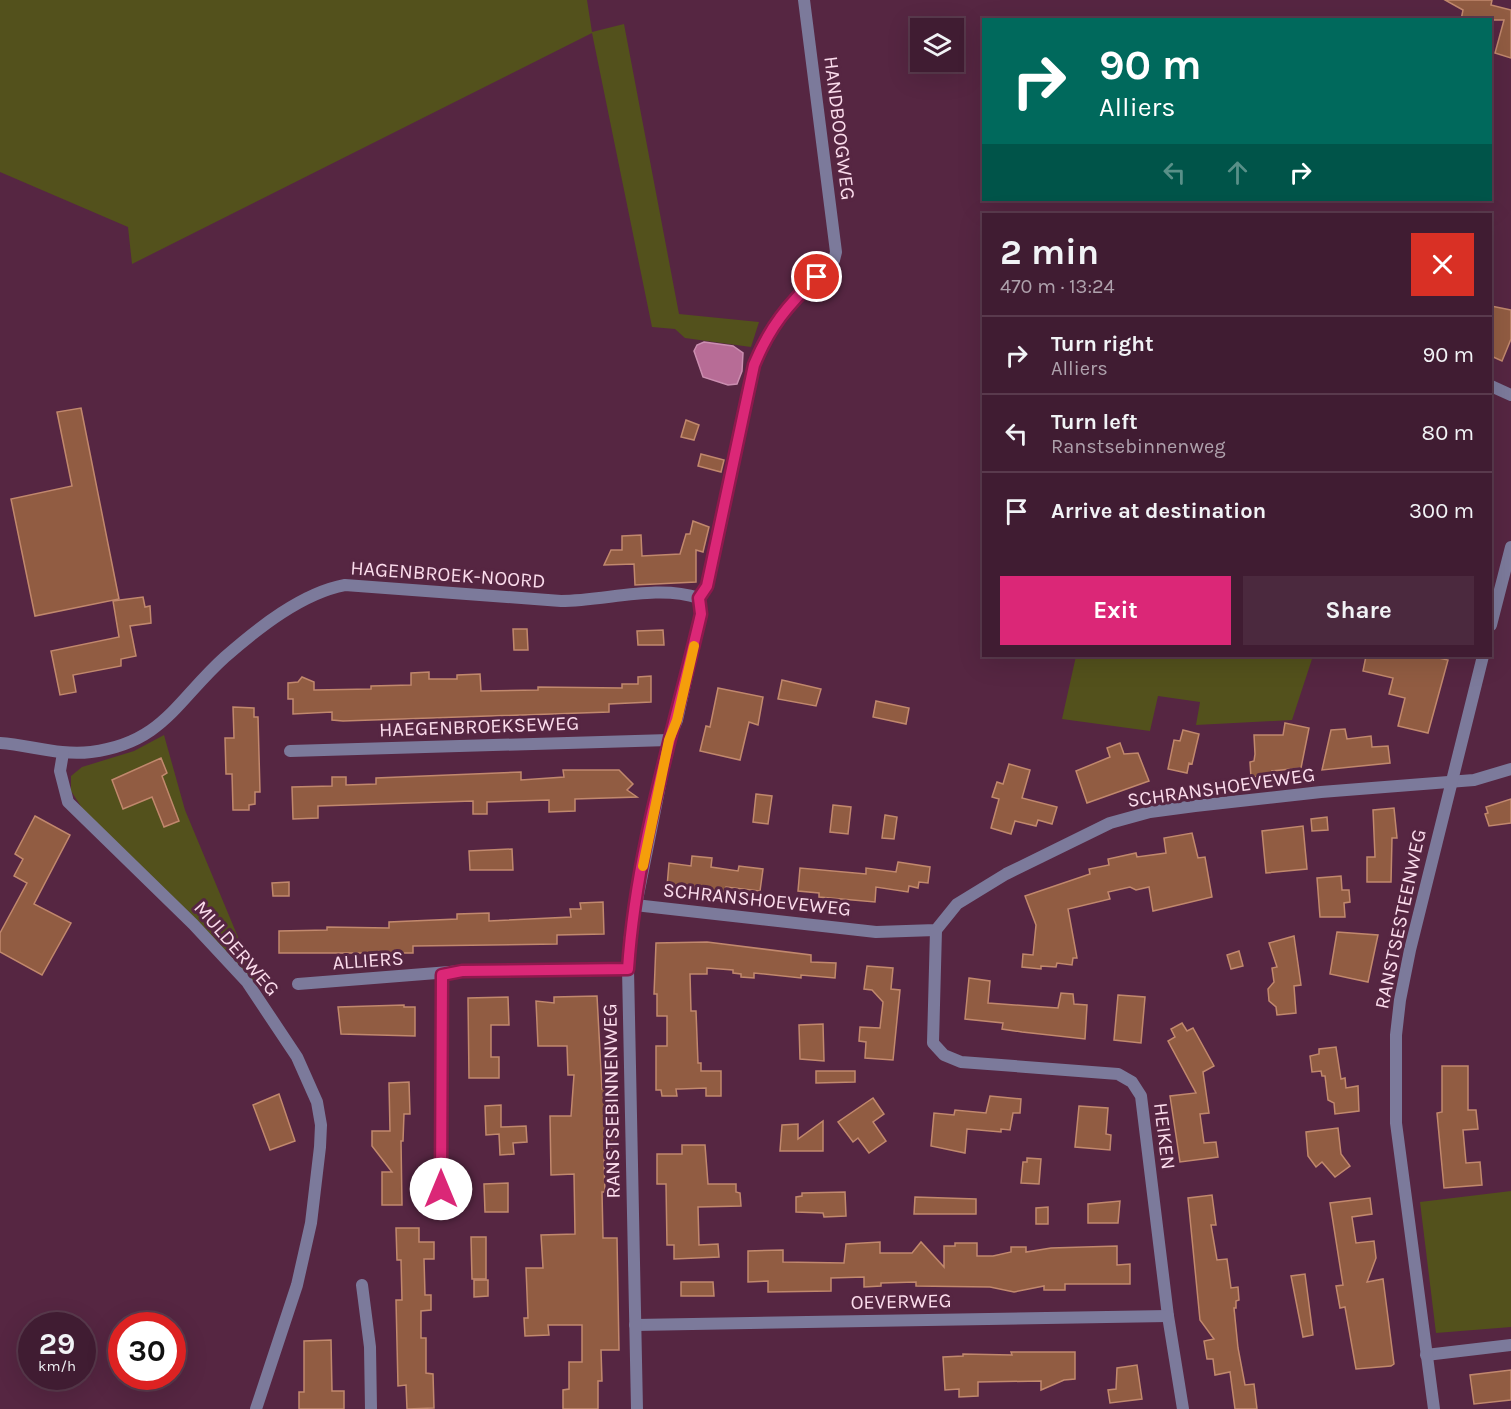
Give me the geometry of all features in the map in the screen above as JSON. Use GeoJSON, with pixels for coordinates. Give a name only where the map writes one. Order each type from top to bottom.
{"type":"FeatureCollection","features":[{"type":"Feature","properties":{"kind":"street","name":"HANDBOOGWEG"},"geometry":{"type":"LineString","coordinates":[[804,0],[836,252],[834,260]]}},
{"type":"Feature","properties":{"kind":"street","name":"RANSTSEBINNENWEG"},"geometry":{"type":"LineString","coordinates":[[637,1409],[628,969],[635,904],[669,740],[677,720],[701,614],[699,598],[707,586],[754,365],[765,337],[778,317],[834,260]]}},
{"type":"Feature","properties":{"kind":"street"},"geometry":{"type":"LineString","coordinates":[[1492,386],[1511,394]]}},
{"type":"Feature","properties":{"kind":"street"},"geometry":{"type":"LineString","coordinates":[[1492,621],[1511,547]]}},
{"type":"Feature","properties":{"kind":"street","name":"HAGENBROEK-NOORD"},"geometry":{"type":"LineString","coordinates":[[0,743],[63,753],[92,752],[130,742],[150,733],[170,717],[225,658],[284,613],[323,589],[345,585],[561,601],[590,601],[681,592],[699,598]]}},
{"type":"Feature","properties":{"kind":"street","name":"RANSTSESTEENWEG"},"geometry":{"type":"LineString","coordinates":[[1434,1409],[1396,1123],[1396,1035],[1404,973],[1483,657]]}},
{"type":"Feature","properties":{"kind":"street","name":"HAEGENBROEKSEWEG"},"geometry":{"type":"LineString","coordinates":[[290,751],[669,740]]}},
{"type":"Feature","properties":{"kind":"street","name":"MULDERWEG"},"geometry":{"type":"LineString","coordinates":[[63,753],[60,771],[68,802],[239,973],[259,998],[297,1057],[317,1102],[321,1125],[320,1148],[311,1223],[297,1285],[256,1409]]}},
{"type":"Feature","properties":{"kind":"street","name":"SCHRANSHOEVEWEG"},"geometry":{"type":"LineString","coordinates":[[635,904],[876,932],[936,930],[957,904],[1006,874],[1110,823],[1150,812],[1195,806],[1321,792],[1474,780],[1511,769]]}},
{"type":"Feature","properties":{"kind":"street","name":"HEIKEN"},"geometry":{"type":"LineString","coordinates":[[936,930],[933,1043],[944,1055],[961,1062],[1119,1074],[1132,1082],[1141,1096],[1168,1316],[1183,1409]]}},
{"type":"Feature","properties":{"kind":"street","name":"ALLIERS"},"geometry":{"type":"LineString","coordinates":[[298,984],[442,975],[462,971],[628,969]]}},
{"type":"Feature","properties":{"kind":"street"},"geometry":{"type":"LineString","coordinates":[[441,1213],[442,975]]}},
{"type":"Feature","properties":{"kind":"street"},"geometry":{"type":"LineString","coordinates":[[362,1285],[370,1347],[371,1409]]}},
{"type":"Feature","properties":{"kind":"street","name":"OEVERWEG"},"geometry":{"type":"LineString","coordinates":[[635,1325],[1168,1316]]}},
{"type":"Feature","properties":{"kind":"street"},"geometry":{"type":"LineString","coordinates":[[1426,1355],[1511,1345]]}},
{"type":"Feature","properties":{"kind":"shaded area"},"geometry":{"type":"Polygon","coordinates":[[[0,0],[587,0],[592,32],[624,24],[679,314],[759,322],[751,347],[685,338],[675,329],[652,327],[592,33],[132,264],[128,227],[0,172],[0,0]]]}},
{"type":"Feature","properties":{"kind":"shaded area"},"geometry":{"type":"Polygon","coordinates":[[[704,342],[733,346],[743,353],[742,371],[737,384],[728,385],[703,377],[694,351],[697,345],[704,342]]]}},
{"type":"Feature","properties":{"kind":"shaded area"},"geometry":{"type":"Polygon","coordinates":[[[1076,657],[1313,657],[1292,720],[1196,725],[1200,702],[1158,696],[1150,731],[1062,719],[1076,657]]]}},
{"type":"Feature","properties":{"kind":"shaded area"},"geometry":{"type":"Polygon","coordinates":[[[164,735],[185,810],[258,985],[255,988],[86,814],[71,791],[71,776],[82,767],[134,751],[164,735]]]}},
{"type":"Feature","properties":{"kind":"shaded area"},"geometry":{"type":"Polygon","coordinates":[[[1511,1191],[1511,1327],[1436,1333],[1420,1202],[1511,1191]]]}},
{"type":"Feature","properties":{"kind":"building"},"geometry":{"type":"Polygon","coordinates":[[[1445,0],[1492,0],[1491,5],[1511,10],[1511,58],[1495,53],[1504,20],[1461,18],[1463,10],[1445,0]]]}},
{"type":"Feature","properties":{"kind":"building"},"geometry":{"type":"Polygon","coordinates":[[[1492,306],[1511,310],[1511,339],[1502,361],[1492,356],[1492,306]]]}},
{"type":"Feature","properties":{"kind":"building"},"geometry":{"type":"Polygon","coordinates":[[[81,408],[119,599],[35,616],[11,499],[72,486],[57,412],[81,408]]]}},
{"type":"Feature","properties":{"kind":"building"},"geometry":{"type":"Polygon","coordinates":[[[686,420],[699,425],[694,440],[681,437],[686,420]]]}},
{"type":"Feature","properties":{"kind":"building"},"geometry":{"type":"Polygon","coordinates":[[[701,454],[724,460],[721,472],[698,466],[701,454]]]}},
{"type":"Feature","properties":{"kind":"building"},"geometry":{"type":"Polygon","coordinates":[[[693,521],[709,527],[703,552],[696,550],[696,582],[635,585],[634,564],[604,565],[611,550],[622,550],[622,536],[641,535],[642,556],[680,554],[686,534],[690,534],[693,521]]]}},
{"type":"Feature","properties":{"kind":"building"},"geometry":{"type":"Polygon","coordinates":[[[143,597],[145,607],[150,606],[151,623],[130,626],[136,656],[121,659],[121,666],[73,675],[76,692],[60,695],[51,651],[119,637],[113,601],[143,597]]]}},
{"type":"Feature","properties":{"kind":"building"},"geometry":{"type":"Polygon","coordinates":[[[513,629],[527,629],[528,650],[514,650],[513,629]]]}},
{"type":"Feature","properties":{"kind":"building"},"geometry":{"type":"Polygon","coordinates":[[[663,630],[664,645],[638,645],[637,631],[663,630]]]}},
{"type":"Feature","properties":{"kind":"building"},"geometry":{"type":"Polygon","coordinates":[[[1366,657],[1434,657],[1448,660],[1428,733],[1398,726],[1405,698],[1389,694],[1393,678],[1363,671],[1366,657]]]}},
{"type":"Feature","properties":{"kind":"building"},"geometry":{"type":"Polygon","coordinates":[[[429,672],[429,679],[457,679],[457,675],[480,674],[481,691],[538,690],[538,687],[622,688],[622,684],[638,684],[638,677],[651,676],[651,702],[609,704],[609,712],[343,721],[332,720],[332,712],[293,714],[293,699],[288,699],[288,683],[298,682],[302,677],[314,682],[314,690],[371,689],[371,686],[411,685],[411,673],[429,672]]]}},
{"type":"Feature","properties":{"kind":"building"},"geometry":{"type":"Polygon","coordinates":[[[782,680],[821,689],[816,706],[778,699],[782,680]]]}},
{"type":"Feature","properties":{"kind":"building"},"geometry":{"type":"Polygon","coordinates":[[[718,688],[763,697],[758,725],[749,722],[740,760],[700,751],[706,726],[710,727],[718,688]]]}},
{"type":"Feature","properties":{"kind":"building"},"geometry":{"type":"Polygon","coordinates":[[[876,701],[909,708],[906,724],[873,717],[876,701]]]}},
{"type":"Feature","properties":{"kind":"building"},"geometry":{"type":"Polygon","coordinates":[[[233,707],[254,708],[254,717],[258,717],[260,792],[255,792],[255,804],[249,805],[249,810],[233,810],[232,774],[226,774],[225,738],[234,738],[233,707]]]}},
{"type":"Feature","properties":{"kind":"building"},"geometry":{"type":"Polygon","coordinates":[[[1285,723],[1309,728],[1301,768],[1272,771],[1273,775],[1251,777],[1250,762],[1254,761],[1255,754],[1254,735],[1283,735],[1285,723]]]}},
{"type":"Feature","properties":{"kind":"building"},"geometry":{"type":"Polygon","coordinates":[[[1345,729],[1347,739],[1371,736],[1372,747],[1388,746],[1390,763],[1322,770],[1331,730],[1345,729]]]}},
{"type":"Feature","properties":{"kind":"building"},"geometry":{"type":"Polygon","coordinates":[[[1183,730],[1199,734],[1192,764],[1189,763],[1187,773],[1168,769],[1174,740],[1180,741],[1183,730]]]}},
{"type":"Feature","properties":{"kind":"building"},"geometry":{"type":"Polygon","coordinates":[[[1120,743],[1124,754],[1138,753],[1149,781],[1087,803],[1076,771],[1110,757],[1107,748],[1120,743]]]}},
{"type":"Feature","properties":{"kind":"building"},"geometry":{"type":"Polygon","coordinates":[[[161,758],[167,773],[162,776],[179,821],[164,827],[152,797],[123,809],[112,780],[161,758]]]}},
{"type":"Feature","properties":{"kind":"building"},"geometry":{"type":"Polygon","coordinates":[[[1009,764],[1030,770],[1022,798],[1057,807],[1052,824],[1038,820],[1036,826],[1015,821],[1011,834],[991,828],[999,799],[992,797],[997,782],[1003,784],[1009,764]]]}},
{"type":"Feature","properties":{"kind":"building"},"geometry":{"type":"Polygon","coordinates":[[[563,770],[619,770],[633,784],[627,790],[637,797],[575,799],[575,811],[549,812],[549,800],[487,802],[487,814],[473,814],[473,801],[318,806],[318,818],[293,819],[292,787],[332,786],[332,777],[346,777],[346,785],[376,784],[376,778],[521,772],[521,780],[564,777],[563,770]]]}},
{"type":"Feature","properties":{"kind":"building"},"geometry":{"type":"Polygon","coordinates":[[[756,794],[772,796],[768,824],[753,822],[756,794]]]}},
{"type":"Feature","properties":{"kind":"building"},"geometry":{"type":"Polygon","coordinates":[[[1511,799],[1511,823],[1489,826],[1485,814],[1488,813],[1486,807],[1511,799]]]}},
{"type":"Feature","properties":{"kind":"building"},"geometry":{"type":"Polygon","coordinates":[[[833,805],[851,807],[848,834],[830,832],[833,805]]]}},
{"type":"Feature","properties":{"kind":"building"},"geometry":{"type":"Polygon","coordinates":[[[1394,808],[1397,838],[1392,838],[1391,882],[1367,882],[1367,857],[1375,857],[1373,810],[1394,808]]]}},
{"type":"Feature","properties":{"kind":"building"},"geometry":{"type":"Polygon","coordinates":[[[885,815],[897,817],[894,839],[882,838],[885,815]]]}},
{"type":"Feature","properties":{"kind":"building"},"geometry":{"type":"Polygon","coordinates":[[[35,816],[70,835],[34,904],[71,923],[42,975],[0,952],[0,933],[27,883],[14,876],[23,859],[15,854],[35,816]]]}},
{"type":"Feature","properties":{"kind":"building"},"geometry":{"type":"Polygon","coordinates":[[[1327,817],[1328,830],[1312,831],[1311,819],[1327,817]]]}},
{"type":"Feature","properties":{"kind":"building"},"geometry":{"type":"Polygon","coordinates":[[[1303,826],[1307,869],[1266,873],[1262,831],[1303,826]]]}},
{"type":"Feature","properties":{"kind":"building"},"geometry":{"type":"Polygon","coordinates":[[[1192,833],[1198,858],[1205,857],[1212,897],[1153,911],[1149,887],[1136,890],[1130,887],[1108,892],[1110,899],[1068,909],[1077,958],[1073,958],[1072,965],[1057,963],[1056,967],[1041,966],[1041,969],[1022,967],[1023,954],[1033,955],[1036,925],[1025,896],[1090,874],[1089,869],[1109,865],[1108,859],[1136,853],[1137,857],[1166,853],[1164,838],[1192,833]]]}},
{"type":"Feature","properties":{"kind":"building"},"geometry":{"type":"Polygon","coordinates":[[[512,849],[513,870],[470,870],[469,851],[512,849]]]}},
{"type":"Feature","properties":{"kind":"building"},"geometry":{"type":"Polygon","coordinates":[[[692,856],[712,858],[711,867],[738,871],[739,866],[763,869],[760,891],[726,887],[725,892],[667,887],[669,863],[691,866],[692,856]]]}},
{"type":"Feature","properties":{"kind":"building"},"geometry":{"type":"Polygon","coordinates":[[[898,862],[930,867],[928,883],[919,882],[918,888],[909,886],[908,892],[876,887],[875,902],[819,897],[819,893],[798,891],[800,868],[866,874],[866,868],[896,872],[898,862]]]}},
{"type":"Feature","properties":{"kind":"building"},"geometry":{"type":"Polygon","coordinates":[[[1341,876],[1342,890],[1349,890],[1350,902],[1344,903],[1345,917],[1320,917],[1317,878],[1341,876]]]}},
{"type":"Feature","properties":{"kind":"building"},"geometry":{"type":"Polygon","coordinates":[[[289,882],[289,896],[273,896],[272,883],[289,882]]]}},
{"type":"Feature","properties":{"kind":"building"},"geometry":{"type":"Polygon","coordinates":[[[603,902],[604,934],[557,935],[557,944],[413,946],[413,953],[279,953],[279,931],[327,930],[327,927],[389,928],[389,922],[457,919],[457,914],[489,913],[489,921],[571,917],[570,909],[581,909],[580,903],[603,902]]]}},
{"type":"Feature","properties":{"kind":"building"},"geometry":{"type":"Polygon","coordinates":[[[1337,932],[1378,935],[1368,982],[1330,974],[1337,932]]]}},
{"type":"Feature","properties":{"kind":"building"},"geometry":{"type":"Polygon","coordinates":[[[1294,936],[1301,985],[1294,986],[1296,1013],[1277,1015],[1276,1007],[1269,1001],[1268,989],[1274,982],[1272,968],[1277,967],[1269,943],[1294,936]]]}},
{"type":"Feature","properties":{"kind":"building"},"geometry":{"type":"Polygon","coordinates":[[[707,942],[811,955],[811,962],[836,963],[835,978],[801,975],[801,978],[754,973],[754,978],[741,977],[741,974],[733,973],[733,970],[707,968],[707,974],[690,974],[691,1011],[696,1011],[698,1063],[701,1063],[701,1071],[721,1071],[721,1096],[706,1096],[706,1088],[676,1089],[677,1096],[662,1096],[661,1090],[656,1090],[656,1046],[667,1046],[667,1016],[657,1016],[657,994],[654,994],[656,943],[707,942]]]}},
{"type":"Feature","properties":{"kind":"building"},"geometry":{"type":"Polygon","coordinates":[[[1239,951],[1243,966],[1231,969],[1227,955],[1239,951]]]}},
{"type":"Feature","properties":{"kind":"building"},"geometry":{"type":"Polygon","coordinates":[[[867,966],[893,968],[891,989],[900,990],[893,1060],[865,1058],[866,1042],[859,1041],[860,1027],[880,1028],[883,1002],[872,990],[864,989],[867,966]]]}},
{"type":"Feature","properties":{"kind":"building"},"geometry":{"type":"Polygon","coordinates":[[[969,978],[990,981],[988,1003],[1058,1008],[1061,993],[1073,994],[1074,1004],[1087,1005],[1085,1039],[1002,1029],[1003,1023],[965,1019],[969,978]]]}},
{"type":"Feature","properties":{"kind":"building"},"geometry":{"type":"Polygon","coordinates":[[[1118,995],[1145,997],[1141,1043],[1114,1040],[1118,995]]]}},
{"type":"Feature","properties":{"kind":"building"},"geometry":{"type":"Polygon","coordinates":[[[597,996],[602,1089],[616,1089],[616,1160],[604,1160],[605,1192],[602,1192],[603,1238],[617,1238],[619,1350],[601,1350],[602,1381],[598,1381],[598,1409],[563,1409],[563,1390],[569,1389],[569,1362],[582,1362],[582,1325],[548,1325],[549,1335],[525,1336],[524,1318],[528,1318],[526,1268],[543,1268],[541,1235],[575,1234],[574,1174],[551,1175],[550,1116],[571,1116],[574,1075],[568,1075],[567,1046],[538,1046],[536,1001],[554,1003],[554,997],[597,996]]]}},
{"type":"Feature","properties":{"kind":"building"},"geometry":{"type":"Polygon","coordinates":[[[508,997],[509,1025],[491,1025],[491,1057],[499,1057],[499,1078],[469,1078],[468,998],[508,997]]]}},
{"type":"Feature","properties":{"kind":"building"},"geometry":{"type":"Polygon","coordinates":[[[404,1005],[404,1007],[415,1007],[415,1036],[341,1034],[338,1007],[404,1005]]]}},
{"type":"Feature","properties":{"kind":"building"},"geometry":{"type":"Polygon","coordinates":[[[1182,1023],[1187,1031],[1193,1028],[1214,1066],[1203,1072],[1209,1113],[1200,1114],[1204,1143],[1216,1142],[1218,1157],[1180,1162],[1170,1096],[1196,1093],[1168,1041],[1175,1037],[1171,1029],[1182,1023]]]}},
{"type":"Feature","properties":{"kind":"building"},"geometry":{"type":"Polygon","coordinates":[[[823,1024],[824,1061],[800,1059],[799,1025],[823,1024]]]}},
{"type":"Feature","properties":{"kind":"building"},"geometry":{"type":"Polygon","coordinates":[[[1336,1047],[1341,1079],[1345,1078],[1346,1088],[1358,1086],[1359,1111],[1335,1114],[1334,1103],[1328,1100],[1325,1076],[1322,1076],[1321,1071],[1312,1072],[1310,1056],[1319,1054],[1319,1049],[1336,1047]]]}},
{"type":"Feature","properties":{"kind":"building"},"geometry":{"type":"Polygon","coordinates":[[[1442,1066],[1468,1066],[1468,1110],[1476,1110],[1478,1129],[1463,1130],[1466,1163],[1480,1162],[1482,1185],[1444,1188],[1437,1113],[1442,1112],[1442,1066]]]}},
{"type":"Feature","properties":{"kind":"building"},"geometry":{"type":"Polygon","coordinates":[[[816,1071],[855,1071],[855,1082],[816,1083],[816,1071]]]}},
{"type":"Feature","properties":{"kind":"building"},"geometry":{"type":"Polygon","coordinates":[[[409,1082],[410,1114],[404,1114],[403,1141],[401,1141],[402,1205],[382,1205],[382,1172],[392,1172],[372,1146],[372,1131],[390,1131],[389,1083],[409,1082]]]}},
{"type":"Feature","properties":{"kind":"building"},"geometry":{"type":"Polygon","coordinates":[[[279,1094],[295,1141],[270,1150],[253,1105],[279,1094]]]}},
{"type":"Feature","properties":{"kind":"building"},"geometry":{"type":"Polygon","coordinates":[[[990,1096],[1021,1099],[1020,1113],[1013,1113],[1010,1130],[1001,1129],[1001,1132],[967,1129],[965,1153],[931,1146],[934,1113],[954,1115],[955,1110],[986,1113],[990,1096]]]}},
{"type":"Feature","properties":{"kind":"building"},"geometry":{"type":"Polygon","coordinates":[[[873,1098],[884,1114],[873,1122],[886,1141],[869,1153],[858,1138],[853,1142],[838,1122],[873,1098]]]}},
{"type":"Feature","properties":{"kind":"building"},"geometry":{"type":"Polygon","coordinates":[[[501,1105],[501,1127],[526,1126],[527,1142],[513,1143],[514,1154],[500,1155],[499,1134],[486,1135],[485,1106],[501,1105]]]}},
{"type":"Feature","properties":{"kind":"building"},"geometry":{"type":"Polygon","coordinates":[[[1079,1106],[1108,1108],[1106,1134],[1111,1135],[1110,1150],[1075,1147],[1079,1106]]]}},
{"type":"Feature","properties":{"kind":"building"},"geometry":{"type":"Polygon","coordinates":[[[823,1121],[823,1151],[780,1151],[782,1125],[798,1124],[798,1139],[823,1121]]]}},
{"type":"Feature","properties":{"kind":"building"},"geometry":{"type":"Polygon","coordinates":[[[1338,1128],[1341,1154],[1350,1166],[1335,1177],[1322,1162],[1316,1167],[1308,1156],[1306,1132],[1338,1128]]]}},
{"type":"Feature","properties":{"kind":"building"},"geometry":{"type":"Polygon","coordinates":[[[682,1145],[705,1145],[708,1184],[736,1184],[736,1192],[740,1193],[741,1206],[698,1207],[699,1245],[718,1244],[719,1257],[674,1259],[674,1245],[667,1245],[666,1184],[657,1184],[657,1154],[682,1154],[682,1145]]]}},
{"type":"Feature","properties":{"kind":"building"},"geometry":{"type":"Polygon","coordinates":[[[1027,1158],[1041,1159],[1039,1184],[1021,1183],[1023,1162],[1027,1162],[1027,1158]]]}},
{"type":"Feature","properties":{"kind":"building"},"geometry":{"type":"Polygon","coordinates":[[[508,1183],[508,1212],[485,1212],[484,1184],[508,1183]]]}},
{"type":"Feature","properties":{"kind":"building"},"geometry":{"type":"Polygon","coordinates":[[[845,1192],[846,1216],[824,1217],[823,1213],[796,1212],[796,1197],[802,1196],[802,1193],[845,1192]]]}},
{"type":"Feature","properties":{"kind":"building"},"geometry":{"type":"Polygon","coordinates":[[[1212,1195],[1216,1225],[1211,1225],[1217,1260],[1227,1259],[1231,1288],[1238,1287],[1239,1300],[1236,1301],[1236,1308],[1234,1308],[1238,1348],[1245,1385],[1254,1384],[1257,1409],[1235,1409],[1230,1372],[1215,1375],[1213,1359],[1207,1359],[1204,1341],[1214,1339],[1200,1320],[1188,1198],[1212,1195]]]}},
{"type":"Feature","properties":{"kind":"building"},"geometry":{"type":"Polygon","coordinates":[[[915,1197],[976,1199],[976,1214],[914,1214],[915,1197]]]}},
{"type":"Feature","properties":{"kind":"building"},"geometry":{"type":"Polygon","coordinates":[[[1370,1198],[1372,1214],[1352,1217],[1356,1243],[1374,1241],[1376,1258],[1367,1282],[1383,1279],[1394,1364],[1356,1369],[1345,1307],[1340,1308],[1336,1286],[1343,1285],[1330,1203],[1370,1198]]]}},
{"type":"Feature","properties":{"kind":"building"},"geometry":{"type":"Polygon","coordinates":[[[1120,1201],[1118,1223],[1088,1223],[1088,1204],[1120,1201]]]}},
{"type":"Feature","properties":{"kind":"building"},"geometry":{"type":"Polygon","coordinates":[[[1048,1207],[1048,1224],[1036,1224],[1036,1208],[1048,1207]]]}},
{"type":"Feature","properties":{"kind":"building"},"geometry":{"type":"Polygon","coordinates":[[[396,1228],[419,1228],[419,1242],[434,1242],[434,1259],[424,1259],[425,1295],[431,1295],[431,1310],[421,1311],[421,1338],[426,1338],[426,1373],[433,1374],[434,1408],[407,1409],[406,1385],[398,1386],[396,1300],[402,1300],[401,1260],[397,1260],[396,1228]]]}},
{"type":"Feature","properties":{"kind":"building"},"geometry":{"type":"Polygon","coordinates":[[[471,1237],[486,1237],[486,1279],[472,1279],[471,1237]]]}},
{"type":"Feature","properties":{"kind":"building"},"geometry":{"type":"Polygon","coordinates":[[[880,1242],[880,1253],[912,1253],[921,1242],[944,1267],[944,1246],[955,1246],[955,1243],[977,1243],[977,1256],[993,1256],[1011,1252],[1011,1247],[1026,1247],[1026,1252],[1051,1248],[1117,1246],[1117,1265],[1130,1264],[1130,1284],[1065,1284],[1065,1290],[1044,1290],[1044,1286],[1014,1292],[990,1287],[916,1286],[916,1282],[881,1283],[881,1286],[864,1287],[864,1277],[831,1278],[831,1291],[768,1292],[768,1281],[748,1282],[748,1251],[783,1250],[783,1262],[844,1263],[846,1244],[880,1242]]]}},
{"type":"Feature","properties":{"kind":"building"},"geometry":{"type":"Polygon","coordinates":[[[1305,1274],[1313,1335],[1303,1337],[1291,1276],[1305,1274]]]}},
{"type":"Feature","properties":{"kind":"building"},"geometry":{"type":"Polygon","coordinates":[[[474,1280],[488,1280],[488,1296],[474,1297],[474,1280]]]}},
{"type":"Feature","properties":{"kind":"building"},"geometry":{"type":"Polygon","coordinates":[[[681,1282],[713,1282],[714,1296],[681,1296],[681,1282]]]}},
{"type":"Feature","properties":{"kind":"building"},"geometry":{"type":"Polygon","coordinates":[[[331,1340],[332,1391],[344,1391],[344,1409],[299,1409],[299,1392],[304,1392],[304,1341],[331,1340]]]}},
{"type":"Feature","properties":{"kind":"building"},"geometry":{"type":"Polygon","coordinates":[[[1011,1352],[1075,1352],[1075,1379],[1064,1380],[1041,1390],[1041,1381],[978,1382],[978,1396],[959,1397],[959,1389],[945,1390],[943,1357],[963,1356],[963,1354],[1012,1355],[1011,1352]]]}},
{"type":"Feature","properties":{"kind":"building"},"geometry":{"type":"Polygon","coordinates":[[[1137,1365],[1142,1399],[1110,1403],[1108,1390],[1116,1389],[1117,1368],[1137,1365]]]}},
{"type":"Feature","properties":{"kind":"building"},"geometry":{"type":"Polygon","coordinates":[[[1511,1370],[1511,1400],[1474,1404],[1470,1375],[1511,1370]]]}},
{"type":"Feature","properties":{"kind":"slow traffic"},"geometry":{"type":"LineString","coordinates":[[643,866],[669,740],[677,720],[694,646]]}},
{"type":"Feature","properties":{"kind":"route"},"geometry":{"type":"LineString","coordinates":[[441,1189],[442,975],[462,971],[628,969],[635,904],[669,740],[677,720],[701,614],[699,598],[707,586],[754,365],[765,337],[778,317],[817,277]]}}]}
